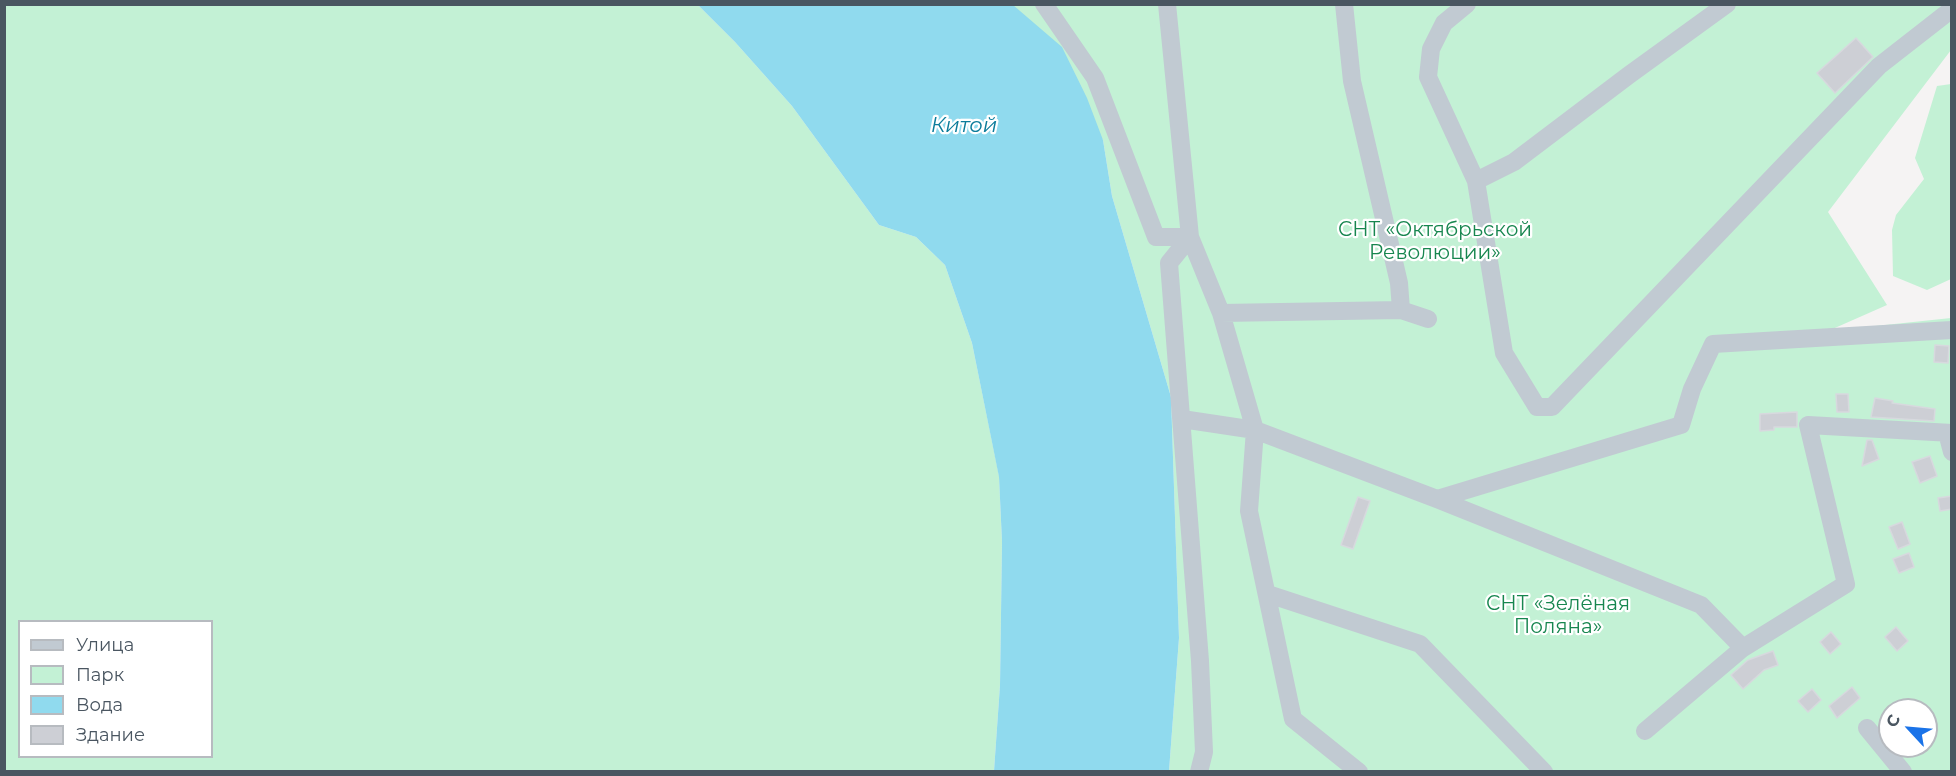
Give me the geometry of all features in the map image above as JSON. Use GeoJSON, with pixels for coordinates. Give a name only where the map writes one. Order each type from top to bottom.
{"type":"FeatureCollection","features":[{"type":"Feature","properties":{"kind":"street"},"geometry":{"type":"LineString","coordinates":[[1044,4],[1095,78],[1156,237],[1190,237]]}},
{"type":"Feature","properties":{"kind":"street"},"geometry":{"type":"LineString","coordinates":[[1167,4],[1190,237],[1221,313],[1255,430],[1249,511],[1293,719],[1359,771]]}},
{"type":"Feature","properties":{"kind":"street"},"geometry":{"type":"LineString","coordinates":[[1344,4],[1352,81],[1399,283],[1401,310]]}},
{"type":"Feature","properties":{"kind":"street"},"geometry":{"type":"LineString","coordinates":[[1467,4],[1444,23],[1431,50],[1428,77],[1476,181],[1504,352],[1537,407],[1552,407],[1879,66],[1952,9]]}},
{"type":"Feature","properties":{"kind":"street"},"geometry":{"type":"LineString","coordinates":[[1476,181],[1514,162],[1727,4]]}},
{"type":"Feature","properties":{"kind":"street"},"geometry":{"type":"LineString","coordinates":[[1190,237],[1169,263],[1201,673],[1204,752],[1199,771]]}},
{"type":"Feature","properties":{"kind":"street"},"geometry":{"type":"LineString","coordinates":[[1221,313],[1401,310],[1428,319]]}},
{"type":"Feature","properties":{"kind":"street"},"geometry":{"type":"LineString","coordinates":[[1437,499],[1681,425],[1692,389],[1713,344],[1952,330]]}},
{"type":"Feature","properties":{"kind":"street"},"geometry":{"type":"LineString","coordinates":[[1182,419],[1255,430],[1437,499],[1701,605],[1743,648]]}},
{"type":"Feature","properties":{"kind":"street"},"geometry":{"type":"LineString","coordinates":[[1645,731],[1743,648],[1846,584],[1808,425],[1949,433],[1952,452]]}},
{"type":"Feature","properties":{"kind":"street"},"geometry":{"type":"LineString","coordinates":[[1268,594],[1420,644],[1544,771]]}},
{"type":"Feature","properties":{"kind":"street"},"geometry":{"type":"LineString","coordinates":[[1867,728],[1903,771]]}},
{"type":"Feature","properties":{"kind":"green space"},"geometry":{"type":"Polygon","coordinates":[[[4,5],[698,5],[735,42],[792,106],[879,225],[916,237],[945,265],[972,343],[999,476],[1002,542],[1000,685],[994,771],[5,771],[4,5]]]}},
{"type":"Feature","properties":{"kind":"green space"},"geometry":{"type":"Polygon","coordinates":[[[1013,5],[1951,5],[1951,50],[1828,212],[1887,305],[1828,331],[1951,318],[1951,771],[1169,771],[1179,638],[1171,397],[1112,196],[1103,140],[1013,5]]]}},
{"type":"Feature","properties":{"kind":"green space"},"geometry":{"type":"Polygon","coordinates":[[[1951,84],[1951,279],[1927,290],[1893,276],[1892,230],[1896,215],[1924,179],[1915,158],[1937,86],[1951,84]]]}},
{"type":"Feature","properties":{"kind":"water","name":"Китой"},"geometry":{"type":"Polygon","coordinates":[[[698,5],[1013,5],[1062,47],[1087,98],[1103,140],[1112,196],[1171,397],[1179,638],[1169,771],[994,771],[1000,685],[1002,542],[999,477],[972,343],[945,265],[916,237],[879,225],[792,106],[735,42],[698,5]]]}},
{"type":"Feature","properties":{"kind":"building"},"geometry":{"type":"Polygon","coordinates":[[[1856,38],[1873,57],[1835,93],[1817,73],[1856,38]]]}},
{"type":"Feature","properties":{"kind":"building"},"geometry":{"type":"Polygon","coordinates":[[[1935,345],[1949,346],[1948,363],[1934,362],[1935,345]]]}},
{"type":"Feature","properties":{"kind":"building"},"geometry":{"type":"Polygon","coordinates":[[[1836,394],[1848,394],[1849,412],[1837,412],[1836,394]]]}},
{"type":"Feature","properties":{"kind":"building"},"geometry":{"type":"Polygon","coordinates":[[[1875,398],[1893,401],[1892,403],[1935,409],[1934,421],[1871,417],[1875,398]]]}},
{"type":"Feature","properties":{"kind":"building"},"geometry":{"type":"Polygon","coordinates":[[[1797,412],[1797,427],[1774,427],[1774,430],[1760,431],[1760,414],[1797,412]]]}},
{"type":"Feature","properties":{"kind":"building"},"geometry":{"type":"Polygon","coordinates":[[[1867,440],[1872,440],[1879,459],[1862,466],[1867,440]]]}},
{"type":"Feature","properties":{"kind":"building"},"geometry":{"type":"Polygon","coordinates":[[[1930,456],[1937,476],[1920,483],[1912,462],[1930,456]]]}},
{"type":"Feature","properties":{"kind":"building"},"geometry":{"type":"Polygon","coordinates":[[[1952,496],[1952,509],[1940,511],[1938,498],[1952,496]]]}},
{"type":"Feature","properties":{"kind":"building"},"geometry":{"type":"Polygon","coordinates":[[[1358,497],[1370,501],[1353,549],[1341,545],[1358,497]]]}},
{"type":"Feature","properties":{"kind":"building"},"geometry":{"type":"Polygon","coordinates":[[[1902,522],[1910,544],[1898,549],[1889,527],[1902,522]]]}},
{"type":"Feature","properties":{"kind":"building"},"geometry":{"type":"Polygon","coordinates":[[[1909,553],[1914,567],[1899,573],[1893,559],[1909,553]]]}},
{"type":"Feature","properties":{"kind":"building"},"geometry":{"type":"Polygon","coordinates":[[[1896,627],[1908,641],[1897,651],[1885,637],[1896,627]]]}},
{"type":"Feature","properties":{"kind":"building"},"geometry":{"type":"Polygon","coordinates":[[[1831,632],[1841,644],[1830,654],[1820,642],[1831,632]]]}},
{"type":"Feature","properties":{"kind":"building"},"geometry":{"type":"Polygon","coordinates":[[[1773,651],[1778,665],[1764,670],[1743,689],[1731,675],[1748,660],[1773,651]]]}},
{"type":"Feature","properties":{"kind":"building"},"geometry":{"type":"Polygon","coordinates":[[[1852,687],[1860,698],[1837,718],[1829,706],[1852,687]]]}},
{"type":"Feature","properties":{"kind":"building"},"geometry":{"type":"Polygon","coordinates":[[[1812,689],[1821,700],[1808,712],[1798,701],[1812,689]]]}},
{"type":"Feature","properties":{"kind":"park label","name":"СНТ «Октябрьской Революции»"},"geometry":{"type":"Point","coordinates":[1435,242]}},
{"type":"Feature","properties":{"kind":"park label","name":"СНТ «Зелёная Поляна»"},"geometry":{"type":"Point","coordinates":[1558,616]}}]}
